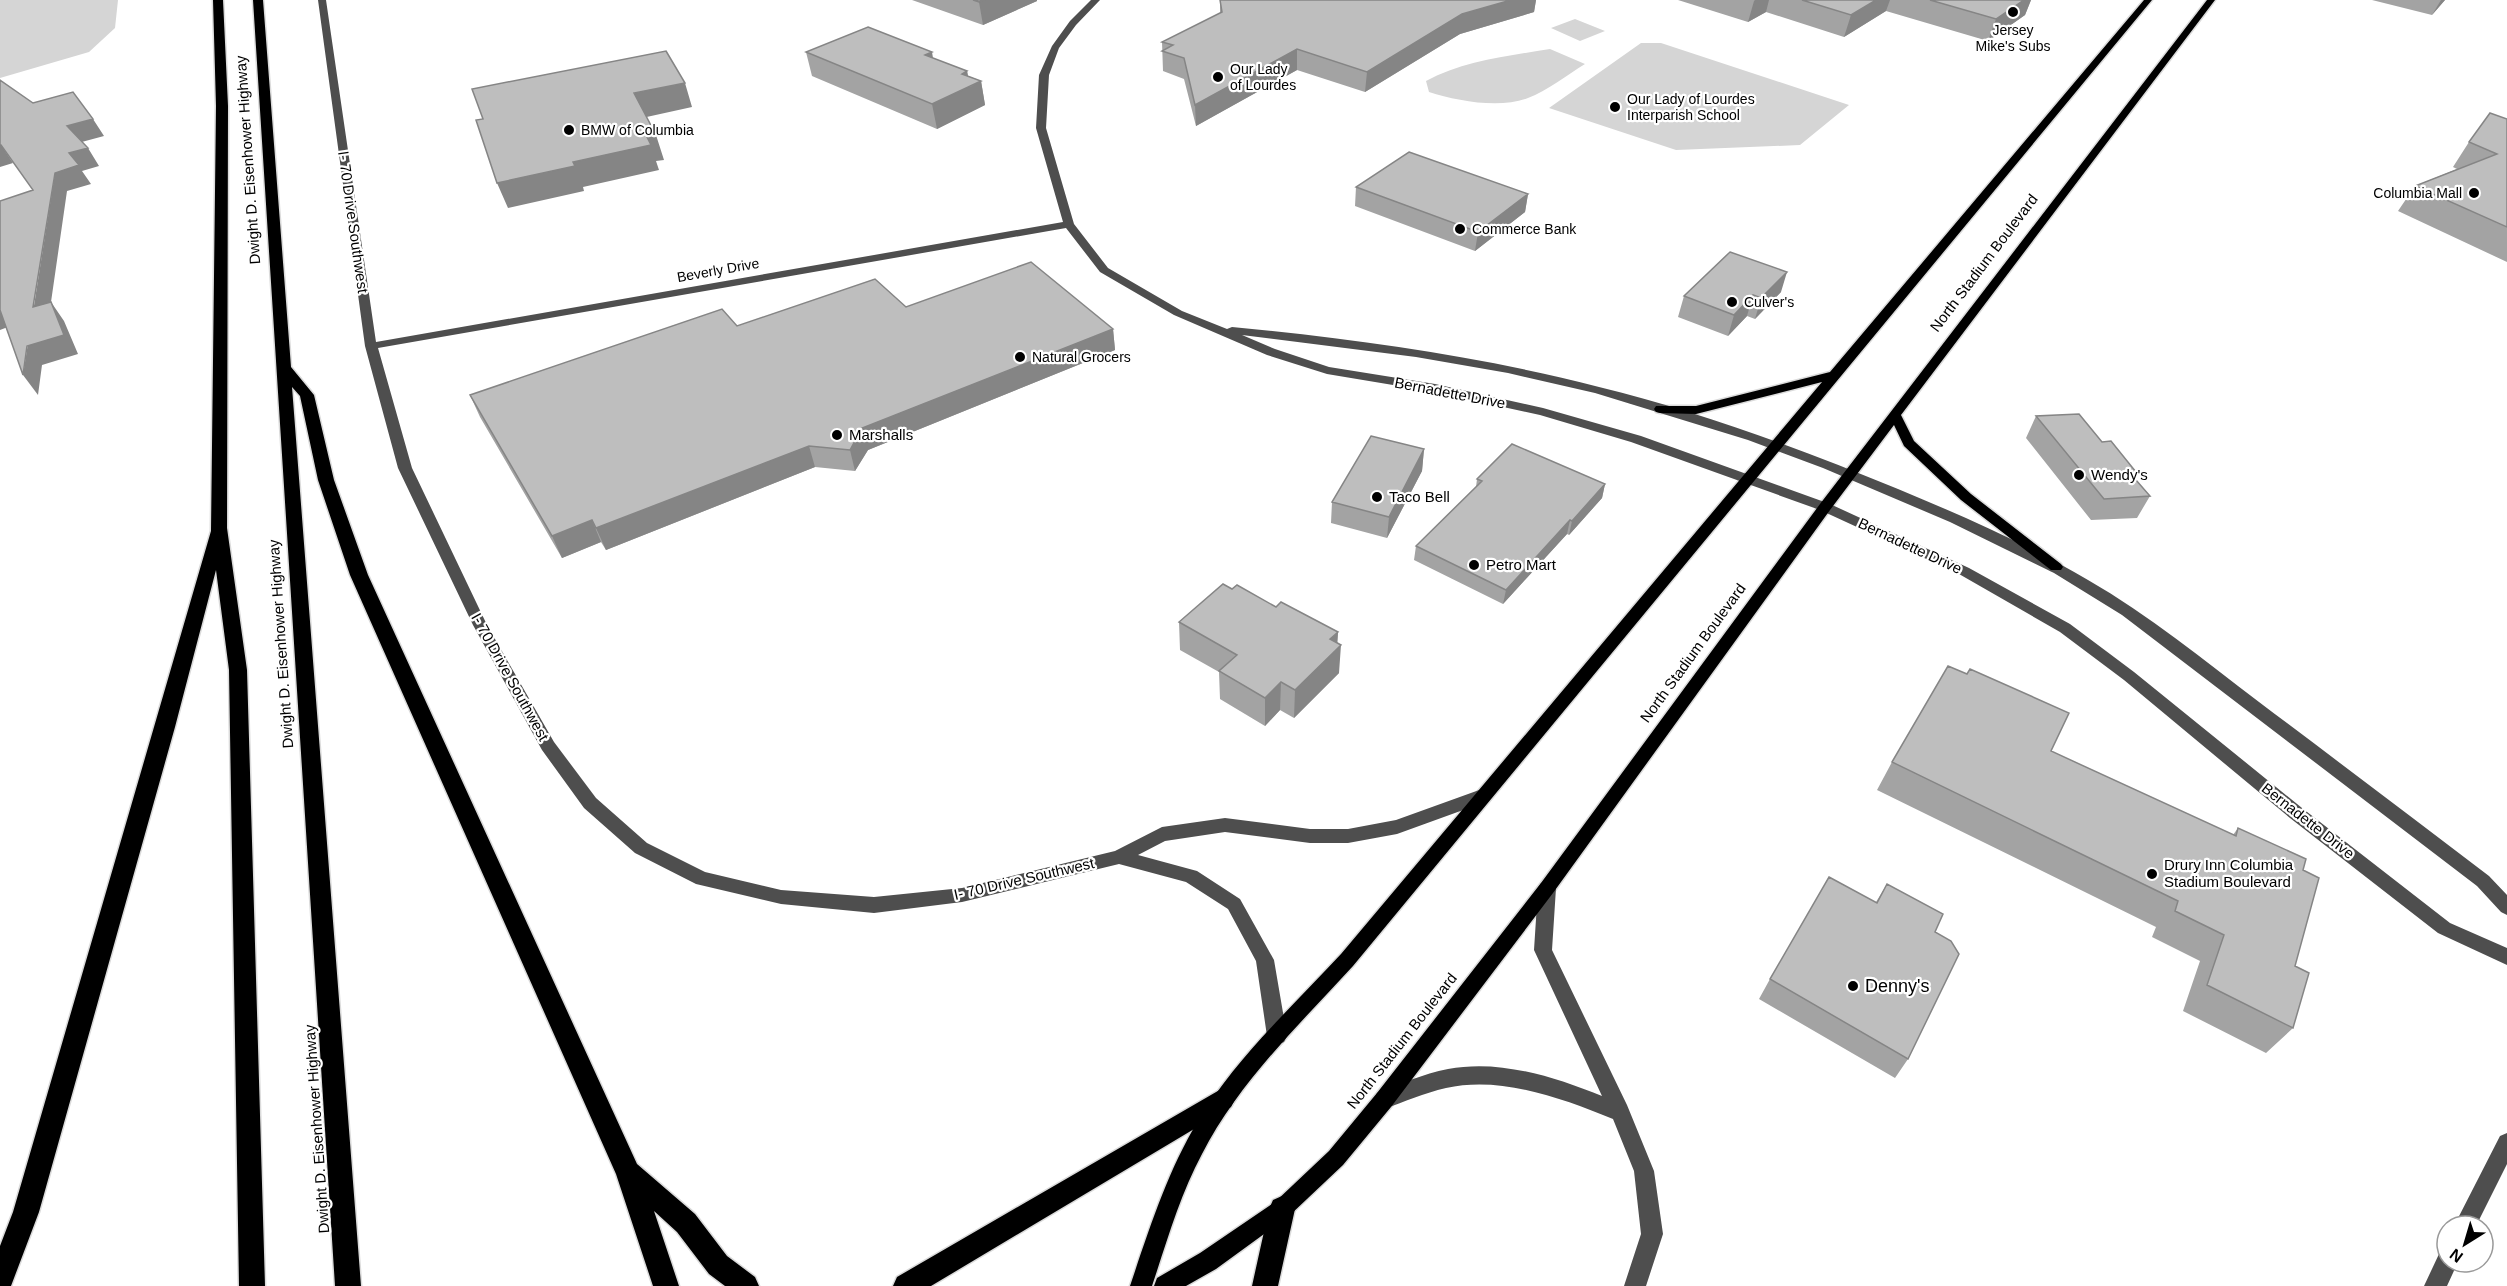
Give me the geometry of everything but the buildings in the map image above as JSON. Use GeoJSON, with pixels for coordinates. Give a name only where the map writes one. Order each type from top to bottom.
{"type":"FeatureCollection","features":[{"type":"Feature","properties":{"kind":"highway","name":"Dwight D. Eisenhower Highway"},"geometry":{"type":"LineString","coordinates":[[218,0],[222,106],[219,528],[238,670],[252,1286]]}},
{"type":"Feature","properties":{"kind":"highway","name":"Dwight D. Eisenhower Highway"},"geometry":{"type":"LineString","coordinates":[[258,0],[308,742],[328,982],[348,1286]]}},
{"type":"Feature","properties":{"kind":"highway"},"geometry":{"type":"LineString","coordinates":[[283,367],[307,396],[326,480],[359,575],[628,1172],[666,1286]]}},
{"type":"Feature","properties":{"kind":"highway"},"geometry":{"type":"LineString","coordinates":[[0,1280],[33,1189],[162,738],[219,528]]}},
{"type":"Feature","properties":{"kind":"highway"},"geometry":{"type":"LineString","coordinates":[[906,1286],[1223,1099]]}},
{"type":"Feature","properties":{"kind":"highway"},"geometry":{"type":"LineString","coordinates":[[628,1172],[686,1223],[718,1264],[746,1286]]}},
{"type":"Feature","properties":{"kind":"highway"},"geometry":{"type":"LineString","coordinates":[[1265,1286],[1282,1209]]}},
{"type":"Feature","properties":{"kind":"main road"},"geometry":{"type":"LineString","coordinates":[[1141,1286],[1186,1165],[1203,1130],[1223,1099],[1276,1036],[1347,960],[2148,0]]}},
{"type":"Feature","properties":{"kind":"main road","name":"North Stadium Boulevard"},"geometry":{"type":"LineString","coordinates":[[1166,1286],[1208,1261],[1282,1209],[1336,1158],[1384,1100],[1547,888],[1825,507],[2211,0]]}},
{"type":"Feature","properties":{"kind":"main road"},"geometry":{"type":"LineString","coordinates":[[1660,409],[1696,410],[1834,375]]}},
{"type":"Feature","properties":{"kind":"main road"},"geometry":{"type":"LineString","coordinates":[[1895,415],[1909,443],[1966,497],[2055,567]]}},
{"type":"Feature","properties":{"kind":"street","name":"I- 70 Drive Southwest"},"geometry":{"type":"LineString","coordinates":[[322,0],[371,345],[405,468],[480,625],[548,746],[590,803],[641,848],[702,879],[781,897],[874,905],[962,895],[1119,857],[1162,834],[1225,825],[1310,836],[1348,836],[1396,827],[1482,796]]}},
{"type":"Feature","properties":{"kind":"street","name":"Bernadette Drive"},"geometry":{"type":"LineString","coordinates":[[1096,0],[1073,23],[1055,48],[1044,75],[1041,128],[1070,224],[1104,270],[1144,294],[1217,330],[1271,352],[1328,369],[1435,388],[1543,412],[1636,439],[1825,507],[1964,571],[2065,628],[2129,676],[2296,813],[2444,928],[2507,957]]}},
{"type":"Feature","properties":{"kind":"street","name":"Beverly Drive"},"geometry":{"type":"LineString","coordinates":[[371,345],[1070,224]]}},
{"type":"Feature","properties":{"kind":"street","name":"Bernadette Drive"},"geometry":{"type":"LineString","coordinates":[[1217,330],[1332,341],[1560,381],[1775,445],[1851,474],[1992,535],[2055,567],[2110,599],[2171,643],[2483,881],[2507,907]]}},
{"type":"Feature","properties":{"kind":"street","name":"I- 70 Drive Southwest"},"geometry":{"type":"LineString","coordinates":[[1119,857],[1191,876],[1234,904],[1265,960],[1276,1036]]}},
{"type":"Feature","properties":{"kind":"street"},"geometry":{"type":"LineString","coordinates":[[1547,888],[1543,950],[1620,1113],[1644,1171],[1652,1234],[1635,1286]]}},
{"type":"Feature","properties":{"kind":"street"},"geometry":{"type":"LineString","coordinates":[[1384,1100],[1454,1077],[1508,1076],[1553,1086],[1620,1113]]}},
{"type":"Feature","properties":{"kind":"street"},"geometry":{"type":"LineString","coordinates":[[2471,1214],[2507,1143]]}},
{"type":"Feature","properties":{"kind":"shaded area"},"geometry":{"type":"Polygon","coordinates":[[[0,0],[118,0],[115,28],[89,52],[0,78],[0,0]]]}},
{"type":"Feature","properties":{"kind":"shaded area"},"geometry":{"type":"Polygon","coordinates":[[[1575,19],[1605,31],[1580,41],[1551,28],[1575,19]]]}},
{"type":"Feature","properties":{"kind":"shaded area"},"geometry":{"type":"Polygon","coordinates":[[[1641,43],[1661,43],[1849,105],[1800,145],[1676,150],[1549,108],[1641,43]]]}},
{"type":"Feature","properties":{"kind":"shaded area"},"geometry":{"type":"Polygon","coordinates":[[[1550,49],[1585,64],[1550,87],[1528,98],[1492,103],[1465,101],[1429,92],[1426,81],[1440,74],[1486,60],[1550,49]]]}},
{"type":"Feature","properties":{"kind":"place","name":"Jersey Mike's Subs"},"geometry":{"type":"Point","coordinates":[2013,12]}},
{"type":"Feature","properties":{"kind":"place","name":"Our Lady of Lourdes"},"geometry":{"type":"Point","coordinates":[1218,77]}},
{"type":"Feature","properties":{"kind":"place","name":"Our Lady of Lourdes Interparish School"},"geometry":{"type":"Point","coordinates":[1615,107]}},
{"type":"Feature","properties":{"kind":"place","name":"BMW of Columbia"},"geometry":{"type":"Point","coordinates":[569,130]}},
{"type":"Feature","properties":{"kind":"place","name":"Columbia Mall"},"geometry":{"type":"Point","coordinates":[2474,193]}},
{"type":"Feature","properties":{"kind":"place","name":"Commerce Bank"},"geometry":{"type":"Point","coordinates":[1460,229]}},
{"type":"Feature","properties":{"kind":"place","name":"Culver's"},"geometry":{"type":"Point","coordinates":[1732,302]}},
{"type":"Feature","properties":{"kind":"place","name":"Natural Grocers"},"geometry":{"type":"Point","coordinates":[1020,357]}},
{"type":"Feature","properties":{"kind":"place","name":"Marshalls"},"geometry":{"type":"Point","coordinates":[837,435]}},
{"type":"Feature","properties":{"kind":"place","name":"Wendy's"},"geometry":{"type":"Point","coordinates":[2079,475]}},
{"type":"Feature","properties":{"kind":"place","name":"Taco Bell"},"geometry":{"type":"Point","coordinates":[1377,497]}},
{"type":"Feature","properties":{"kind":"place","name":"Petro Mart"},"geometry":{"type":"Point","coordinates":[1474,565]}},
{"type":"Feature","properties":{"kind":"place","name":"Drury Inn Columbia Stadium Boulevard"},"geometry":{"type":"Point","coordinates":[2152,874]}},
{"type":"Feature","properties":{"kind":"place","name":"Denny's"},"geometry":{"type":"Point","coordinates":[1853,986]}}]}
